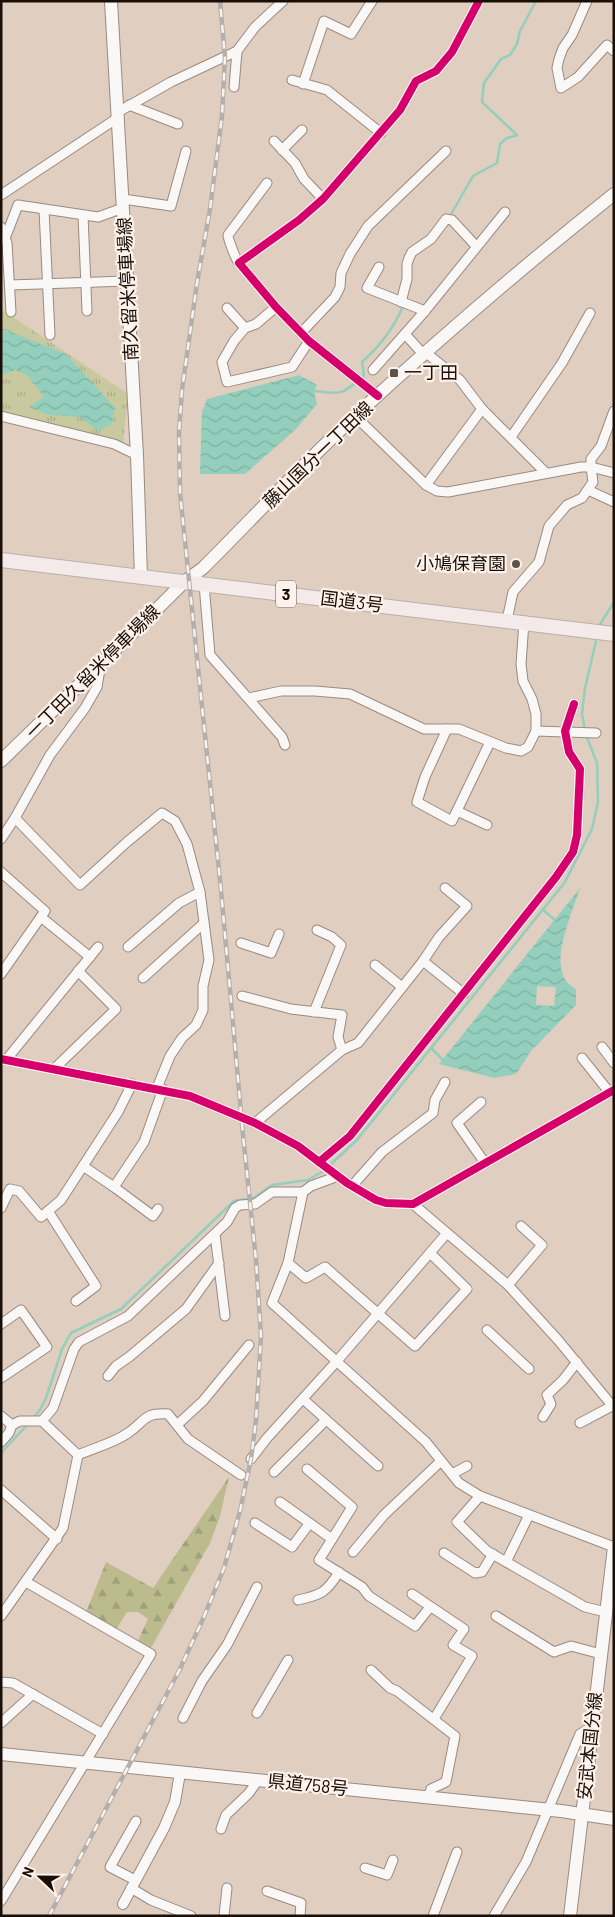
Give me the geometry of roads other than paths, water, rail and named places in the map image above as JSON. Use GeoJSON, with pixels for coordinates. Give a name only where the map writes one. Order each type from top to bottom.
{"type":"FeatureCollection","features":[{"type":"Feature","properties":{"kind":"highway","name":"国道3号"},"geometry":{"type":"LineString","coordinates":[[1,560],[614,634]]}},
{"type":"Feature","properties":{"kind":"main road","name":"南久留米停車場線"},"geometry":{"type":"LineString","coordinates":[[111,1],[137,454],[141,577]]}},
{"type":"Feature","properties":{"kind":"main road","name":"藤山国分一丁田線"},"geometry":{"type":"LineString","coordinates":[[184,582],[203,568],[355,416],[424,353],[545,249],[614,194]]}},
{"type":"Feature","properties":{"kind":"main road","name":"一丁田久留米停車場線"},"geometry":{"type":"LineString","coordinates":[[1,762],[184,582]]}},
{"type":"Feature","properties":{"kind":"main road","name":"安武本国分線"},"geometry":{"type":"LineString","coordinates":[[570,1916],[606,1612],[611,1597],[614,1547]]}},
{"type":"Feature","properties":{"kind":"main road","name":"県道758号"},"geometry":{"type":"LineString","coordinates":[[1,1754],[547,1810],[614,1819]]}},
{"type":"Feature","properties":{"kind":"street"},"geometry":{"type":"LineString","coordinates":[[1,195],[130,105],[171,82],[237,51],[255,27],[283,1]]}},
{"type":"Feature","properties":{"kind":"street"},"geometry":{"type":"LineString","coordinates":[[303,84],[324,22],[351,34],[372,1]]}},
{"type":"Feature","properties":{"kind":"street"},"geometry":{"type":"LineString","coordinates":[[239,264],[299,220],[323,199],[400,110],[416,81],[436,71],[452,52],[479,1]]}},
{"type":"Feature","properties":{"kind":"street"},"geometry":{"type":"LineString","coordinates":[[587,1],[559,59],[557,68],[561,88],[578,77],[607,45],[614,51]]}},
{"type":"Feature","properties":{"kind":"street"},"geometry":{"type":"LineString","coordinates":[[234,87],[237,51]]}},
{"type":"Feature","properties":{"kind":"street"},"geometry":{"type":"LineString","coordinates":[[292,80],[327,90],[381,133]]}},
{"type":"Feature","properties":{"kind":"street"},"geometry":{"type":"LineString","coordinates":[[130,105],[178,124]]}},
{"type":"Feature","properties":{"kind":"street"},"geometry":{"type":"LineString","coordinates":[[282,150],[302,130]]}},
{"type":"Feature","properties":{"kind":"street"},"geometry":{"type":"LineString","coordinates":[[274,141],[295,163],[304,179],[323,199]]}},
{"type":"Feature","properties":{"kind":"street"},"geometry":{"type":"LineString","coordinates":[[6,236],[18,205],[98,217],[123,203],[171,206],[186,151]]}},
{"type":"Feature","properties":{"kind":"street"},"geometry":{"type":"LineString","coordinates":[[301,333],[335,297],[340,287],[341,273],[350,254],[368,226],[446,151]]}},
{"type":"Feature","properties":{"kind":"street"},"geometry":{"type":"LineString","coordinates":[[267,183],[228,235],[228,240],[234,249],[235,258],[276,307],[309,341],[378,396]]}},
{"type":"Feature","properties":{"kind":"street"},"geometry":{"type":"LineString","coordinates":[[44,210],[50,335]]}},
{"type":"Feature","properties":{"kind":"street"},"geometry":{"type":"LineString","coordinates":[[373,370],[425,311],[504,212]]}},
{"type":"Feature","properties":{"kind":"street"},"geometry":{"type":"LineString","coordinates":[[83,215],[88,311]]}},
{"type":"Feature","properties":{"kind":"street"},"geometry":{"type":"LineString","coordinates":[[401,302],[407,279],[407,264],[412,252],[431,239],[446,219],[452,220],[476,246]]}},
{"type":"Feature","properties":{"kind":"street"},"geometry":{"type":"LineString","coordinates":[[1,227],[6,236],[11,312]]}},
{"type":"Feature","properties":{"kind":"street"},"geometry":{"type":"LineString","coordinates":[[379,267],[367,288],[425,311]]}},
{"type":"Feature","properties":{"kind":"street"},"geometry":{"type":"LineString","coordinates":[[10,285],[127,281]]}},
{"type":"Feature","properties":{"kind":"street"},"geometry":{"type":"LineString","coordinates":[[276,307],[256,324],[245,328],[234,341],[222,362],[227,382],[292,367],[309,341]]}},
{"type":"Feature","properties":{"kind":"street"},"geometry":{"type":"LineString","coordinates":[[227,308],[245,328]]}},
{"type":"Feature","properties":{"kind":"street"},"geometry":{"type":"LineString","coordinates":[[511,437],[562,363],[590,313]]}},
{"type":"Feature","properties":{"kind":"street"},"geometry":{"type":"LineString","coordinates":[[405,334],[424,353],[460,380],[482,409],[546,473]]}},
{"type":"Feature","properties":{"kind":"street"},"geometry":{"type":"LineString","coordinates":[[426,485],[482,409]]}},
{"type":"Feature","properties":{"kind":"street"},"geometry":{"type":"LineString","coordinates":[[507,620],[513,592],[539,562],[550,526],[566,505],[582,498],[593,482],[591,460],[601,446],[614,411]]}},
{"type":"Feature","properties":{"kind":"street"},"geometry":{"type":"LineString","coordinates":[[1,416],[114,444],[137,454]]}},
{"type":"Feature","properties":{"kind":"street"},"geometry":{"type":"LineString","coordinates":[[355,416],[426,485],[437,491],[448,492],[581,467],[591,467],[614,473]]}},
{"type":"Feature","properties":{"kind":"street"},"geometry":{"type":"LineString","coordinates":[[588,490],[614,502]]}},
{"type":"Feature","properties":{"kind":"street"},"geometry":{"type":"LineString","coordinates":[[204,584],[210,655],[282,736],[285,744]]}},
{"type":"Feature","properties":{"kind":"street"},"geometry":{"type":"LineString","coordinates":[[249,698],[281,691],[350,694],[424,729],[459,729],[506,748],[521,751],[528,747],[536,731],[536,714],[532,699],[524,682],[521,664],[524,622]]}},
{"type":"Feature","properties":{"kind":"street"},"geometry":{"type":"LineString","coordinates":[[1,839],[16,818],[50,755],[97,687],[101,663]]}},
{"type":"Feature","properties":{"kind":"street"},"geometry":{"type":"LineString","coordinates":[[320,1162],[350,1136],[556,877],[573,852],[577,835],[580,769],[569,752],[565,731],[574,704]]}},
{"type":"Feature","properties":{"kind":"street"},"geometry":{"type":"LineString","coordinates":[[447,729],[425,777],[417,802],[452,820],[490,742]]}},
{"type":"Feature","properties":{"kind":"street"},"geometry":{"type":"LineString","coordinates":[[536,731],[596,733]]}},
{"type":"Feature","properties":{"kind":"street"},"geometry":{"type":"LineString","coordinates":[[458,811],[487,825]]}},
{"type":"Feature","properties":{"kind":"street"},"geometry":{"type":"LineString","coordinates":[[16,818],[80,885],[127,842],[162,814],[175,821],[187,844],[200,892],[209,960],[203,986],[204,1010],[196,1025],[182,1038],[170,1056],[144,1142],[114,1187]]}},
{"type":"Feature","properties":{"kind":"street"},"geometry":{"type":"LineString","coordinates":[[1,872],[45,911],[1,974]]}},
{"type":"Feature","properties":{"kind":"street"},"geometry":{"type":"LineString","coordinates":[[255,1123],[342,1050],[358,1043],[423,961],[439,937],[467,906],[445,888]]}},
{"type":"Feature","properties":{"kind":"street"},"geometry":{"type":"LineString","coordinates":[[128,946],[179,903],[200,892]]}},
{"type":"Feature","properties":{"kind":"street"},"geometry":{"type":"LineString","coordinates":[[41,917],[90,957]]}},
{"type":"Feature","properties":{"kind":"street"},"geometry":{"type":"LineString","coordinates":[[143,978],[204,923]]}},
{"type":"Feature","properties":{"kind":"street"},"geometry":{"type":"LineString","coordinates":[[314,1012],[341,945],[332,937],[317,930]]}},
{"type":"Feature","properties":{"kind":"street"},"geometry":{"type":"LineString","coordinates":[[241,943],[271,954],[279,934]]}},
{"type":"Feature","properties":{"kind":"street"},"geometry":{"type":"LineString","coordinates":[[98,947],[4,1060],[190,1096],[255,1123],[298,1146],[352,1186],[376,1200],[386,1203],[413,1204],[612,1092],[582,1058]]}},
{"type":"Feature","properties":{"kind":"street"},"geometry":{"type":"LineString","coordinates":[[423,961],[464,994]]}},
{"type":"Feature","properties":{"kind":"street"},"geometry":{"type":"LineString","coordinates":[[375,965],[402,988]]}},
{"type":"Feature","properties":{"kind":"street"},"geometry":{"type":"LineString","coordinates":[[54,1070],[116,1009],[78,971]]}},
{"type":"Feature","properties":{"kind":"street"},"geometry":{"type":"LineString","coordinates":[[242,996],[291,1009],[342,1015],[338,1037],[342,1050]]}},
{"type":"Feature","properties":{"kind":"street"},"geometry":{"type":"LineString","coordinates":[[602,1047],[614,1063]]}},
{"type":"Feature","properties":{"kind":"street"},"geometry":{"type":"LineString","coordinates":[[352,1186],[382,1152],[433,1113],[435,1100],[445,1082]]}},
{"type":"Feature","properties":{"kind":"street"},"geometry":{"type":"LineString","coordinates":[[1,1208],[10,1189],[19,1191],[41,1217],[61,1200],[118,1112],[132,1084]]}},
{"type":"Feature","properties":{"kind":"street"},"geometry":{"type":"LineString","coordinates":[[481,1102],[456,1123],[485,1164]]}},
{"type":"Feature","properties":{"kind":"street"},"geometry":{"type":"LineString","coordinates":[[84,1166],[153,1216],[158,1209]]}},
{"type":"Feature","properties":{"kind":"street"},"geometry":{"type":"LineString","coordinates":[[42,1421],[53,1408],[74,1349],[79,1342],[128,1316],[227,1222],[235,1208],[240,1205],[255,1204],[272,1192],[303,1192],[312,1186],[338,1176]]}},
{"type":"Feature","properties":{"kind":"street"},"geometry":{"type":"LineString","coordinates":[[303,1192],[288,1263],[272,1302],[426,1442],[458,1483],[480,1496],[614,1547]]}},
{"type":"Feature","properties":{"kind":"street"},"geometry":{"type":"LineString","coordinates":[[413,1204],[508,1285],[558,1340],[610,1403],[614,1405],[580,1423]]}},
{"type":"Feature","properties":{"kind":"street"},"geometry":{"type":"LineString","coordinates":[[48,1211],[96,1286],[76,1301]]}},
{"type":"Feature","properties":{"kind":"street"},"geometry":{"type":"LineString","coordinates":[[508,1285],[542,1245],[521,1226]]}},
{"type":"Feature","properties":{"kind":"street"},"geometry":{"type":"LineString","coordinates":[[250,1460],[267,1438],[337,1361],[447,1233]]}},
{"type":"Feature","properties":{"kind":"street"},"geometry":{"type":"LineString","coordinates":[[215,1234],[226,1316]]}},
{"type":"Feature","properties":{"kind":"street"},"geometry":{"type":"LineString","coordinates":[[288,1263],[306,1278],[325,1267],[415,1346],[467,1289],[430,1253]]}},
{"type":"Feature","properties":{"kind":"street"},"geometry":{"type":"LineString","coordinates":[[108,1376],[116,1366],[186,1309],[218,1263]]}},
{"type":"Feature","properties":{"kind":"street"},"geometry":{"type":"LineString","coordinates":[[1,1324],[21,1310],[47,1347],[1,1378]]}},
{"type":"Feature","properties":{"kind":"street"},"geometry":{"type":"LineString","coordinates":[[487,1330],[529,1370]]}},
{"type":"Feature","properties":{"kind":"street"},"geometry":{"type":"LineString","coordinates":[[178,1424],[203,1401],[249,1345]]}},
{"type":"Feature","properties":{"kind":"street"},"geometry":{"type":"LineString","coordinates":[[543,1417],[551,1404],[547,1395],[563,1380],[577,1362]]}},
{"type":"Feature","properties":{"kind":"street"},"geometry":{"type":"LineString","coordinates":[[302,1399],[378,1466]]}},
{"type":"Feature","properties":{"kind":"street"},"geometry":{"type":"LineString","coordinates":[[78,1455],[128,1433],[142,1420],[156,1413],[168,1414],[178,1424],[188,1439],[241,1475]]}},
{"type":"Feature","properties":{"kind":"street"},"geometry":{"type":"LineString","coordinates":[[1,1416],[12,1425]]}},
{"type":"Feature","properties":{"kind":"street"},"geometry":{"type":"LineString","coordinates":[[274,1472],[326,1420]]}},
{"type":"Feature","properties":{"kind":"street"},"geometry":{"type":"LineString","coordinates":[[1,1442],[10,1433],[12,1425],[20,1421],[42,1421],[78,1455]]}},
{"type":"Feature","properties":{"kind":"street"},"geometry":{"type":"LineString","coordinates":[[1,1616],[63,1528],[78,1455]]}},
{"type":"Feature","properties":{"kind":"street"},"geometry":{"type":"LineString","coordinates":[[353,1552],[384,1515],[441,1461]]}},
{"type":"Feature","properties":{"kind":"street"},"geometry":{"type":"LineString","coordinates":[[452,1474],[467,1466]]}},
{"type":"Feature","properties":{"kind":"street"},"geometry":{"type":"LineString","coordinates":[[307,1469],[352,1507],[319,1560],[362,1587],[369,1596],[415,1626],[430,1607]]}},
{"type":"Feature","properties":{"kind":"street"},"geometry":{"type":"LineString","coordinates":[[1,1490],[57,1539]]}},
{"type":"Feature","properties":{"kind":"street"},"geometry":{"type":"LineString","coordinates":[[480,1496],[457,1522],[487,1550],[585,1607],[606,1612]]}},
{"type":"Feature","properties":{"kind":"street"},"geometry":{"type":"LineString","coordinates":[[280,1502],[332,1539]]}},
{"type":"Feature","properties":{"kind":"street"},"geometry":{"type":"LineString","coordinates":[[506,1562],[529,1515]]}},
{"type":"Feature","properties":{"kind":"street"},"geometry":{"type":"LineString","coordinates":[[255,1523],[292,1547],[309,1524]]}},
{"type":"Feature","properties":{"kind":"street"},"geometry":{"type":"LineString","coordinates":[[444,1554],[475,1573],[482,1572],[493,1554]]}},
{"type":"Feature","properties":{"kind":"street"},"geometry":{"type":"LineString","coordinates":[[298,1600],[316,1596],[330,1587],[339,1572]]}},
{"type":"Feature","properties":{"kind":"street"},"geometry":{"type":"LineString","coordinates":[[1,1901],[151,1654],[26,1582]]}},
{"type":"Feature","properties":{"kind":"street"},"geometry":{"type":"LineString","coordinates":[[184,1718],[202,1681],[227,1645],[257,1587]]}},
{"type":"Feature","properties":{"kind":"street"},"geometry":{"type":"LineString","coordinates":[[412,1594],[464,1630],[453,1645],[472,1656],[434,1719]]}},
{"type":"Feature","properties":{"kind":"street"},"geometry":{"type":"LineString","coordinates":[[496,1616],[554,1652],[571,1646],[601,1654]]}},
{"type":"Feature","properties":{"kind":"street"},"geometry":{"type":"LineString","coordinates":[[257,1712],[288,1660]]}},
{"type":"Feature","properties":{"kind":"street"},"geometry":{"type":"LineString","coordinates":[[371,1670],[390,1688],[397,1691],[455,1736],[446,1782],[431,1789],[428,1798]]}},
{"type":"Feature","properties":{"kind":"street"},"geometry":{"type":"LineString","coordinates":[[1,1682],[13,1683],[103,1734]]}},
{"type":"Feature","properties":{"kind":"street"},"geometry":{"type":"LineString","coordinates":[[1,1723],[33,1694]]}},
{"type":"Feature","properties":{"kind":"street"},"geometry":{"type":"LineString","coordinates":[[494,1916],[526,1862],[580,1734],[592,1727]]}},
{"type":"Feature","properties":{"kind":"street"},"geometry":{"type":"LineString","coordinates":[[123,1904],[164,1828],[174,1802],[180,1773]]}},
{"type":"Feature","properties":{"kind":"street"},"geometry":{"type":"LineString","coordinates":[[221,1829],[226,1815],[249,1793],[258,1780]]}},
{"type":"Feature","properties":{"kind":"street"},"geometry":{"type":"LineString","coordinates":[[136,1821],[110,1867],[151,1900],[191,1916]]}},
{"type":"Feature","properties":{"kind":"street"},"geometry":{"type":"LineString","coordinates":[[433,1916],[457,1852]]}},
{"type":"Feature","properties":{"kind":"street"},"geometry":{"type":"LineString","coordinates":[[365,1868],[387,1875],[393,1860]]}},
{"type":"Feature","properties":{"kind":"street"},"geometry":{"type":"LineString","coordinates":[[224,1916],[227,1888]]}},
{"type":"Feature","properties":{"kind":"street"},"geometry":{"type":"LineString","coordinates":[[267,1891],[301,1903],[300,1916]]}},
{"type":"Feature","properties":{"kind":"water"},"geometry":{"type":"Polygon","coordinates":[[[1,328],[66,354],[115,408],[112,423],[99,431],[79,417],[49,415],[29,407],[44,397],[28,376],[16,370],[1,375],[1,328]]]}},
{"type":"Feature","properties":{"kind":"water"},"geometry":{"type":"Polygon","coordinates":[[[299,375],[317,385],[314,391],[317,404],[296,429],[245,474],[200,474],[202,412],[207,399],[299,375]]]}},
{"type":"Feature","properties":{"kind":"water"},"geometry":{"type":"Polygon","coordinates":[[[580,888],[568,921],[560,959],[561,970],[565,979],[576,990],[576,1005],[531,1051],[516,1074],[494,1078],[439,1064],[580,888]],[[537,986],[536,1005],[554,1006],[556,987],[537,986]]]}},
{"type":"Feature","properties":{"kind":"waterway"},"geometry":{"type":"LineString","coordinates":[[450,216],[473,176],[497,163],[500,144],[507,138],[517,135],[482,102],[484,83],[501,59],[510,55],[517,44],[520,31],[536,1]]}},
{"type":"Feature","properties":{"kind":"waterway"},"geometry":{"type":"LineString","coordinates":[[314,391],[342,392],[364,375],[362,362],[386,335],[404,304]]}},
{"type":"Feature","properties":{"kind":"waterway"},"geometry":{"type":"LineString","coordinates":[[599,626],[614,602]]}},
{"type":"Feature","properties":{"kind":"waterway"},"geometry":{"type":"LineString","coordinates":[[329,1166],[357,1140],[565,882],[592,829],[598,802],[597,763],[586,735],[582,714],[585,688],[597,637]]}},
{"type":"Feature","properties":{"kind":"waterway"},"geometry":{"type":"LineString","coordinates":[[542,909],[555,920]]}},
{"type":"Feature","properties":{"kind":"waterway"},"geometry":{"type":"LineString","coordinates":[[431,1048],[443,1060]]}},
{"type":"Feature","properties":{"kind":"waterway"},"geometry":{"type":"LineString","coordinates":[[33,1418],[40,1410],[46,1398],[62,1349],[71,1333],[121,1309],[234,1201],[254,1198],[272,1185],[308,1180],[325,1170]]}},
{"type":"Feature","properties":{"kind":"waterway"},"geometry":{"type":"LineString","coordinates":[[1,1453],[28,1424]]}},
{"type":"Feature","properties":{"kind":"railway"},"geometry":{"type":"LineString","coordinates":[[49,1916],[180,1669],[203,1619],[224,1568],[240,1511],[251,1459],[256,1420],[261,1336],[256,1260],[221,890],[180,493],[179,432],[182,390],[197,283],[210,209],[222,116],[225,57],[220,1]]}},
{"type":"Feature","properties":{"kind":"place","name":"一丁田"},"geometry":{"type":"Point","coordinates":[394,373]}},
{"type":"Feature","properties":{"kind":"place","name":"小鳩保育園"},"geometry":{"type":"Point","coordinates":[516,564]}}]}
